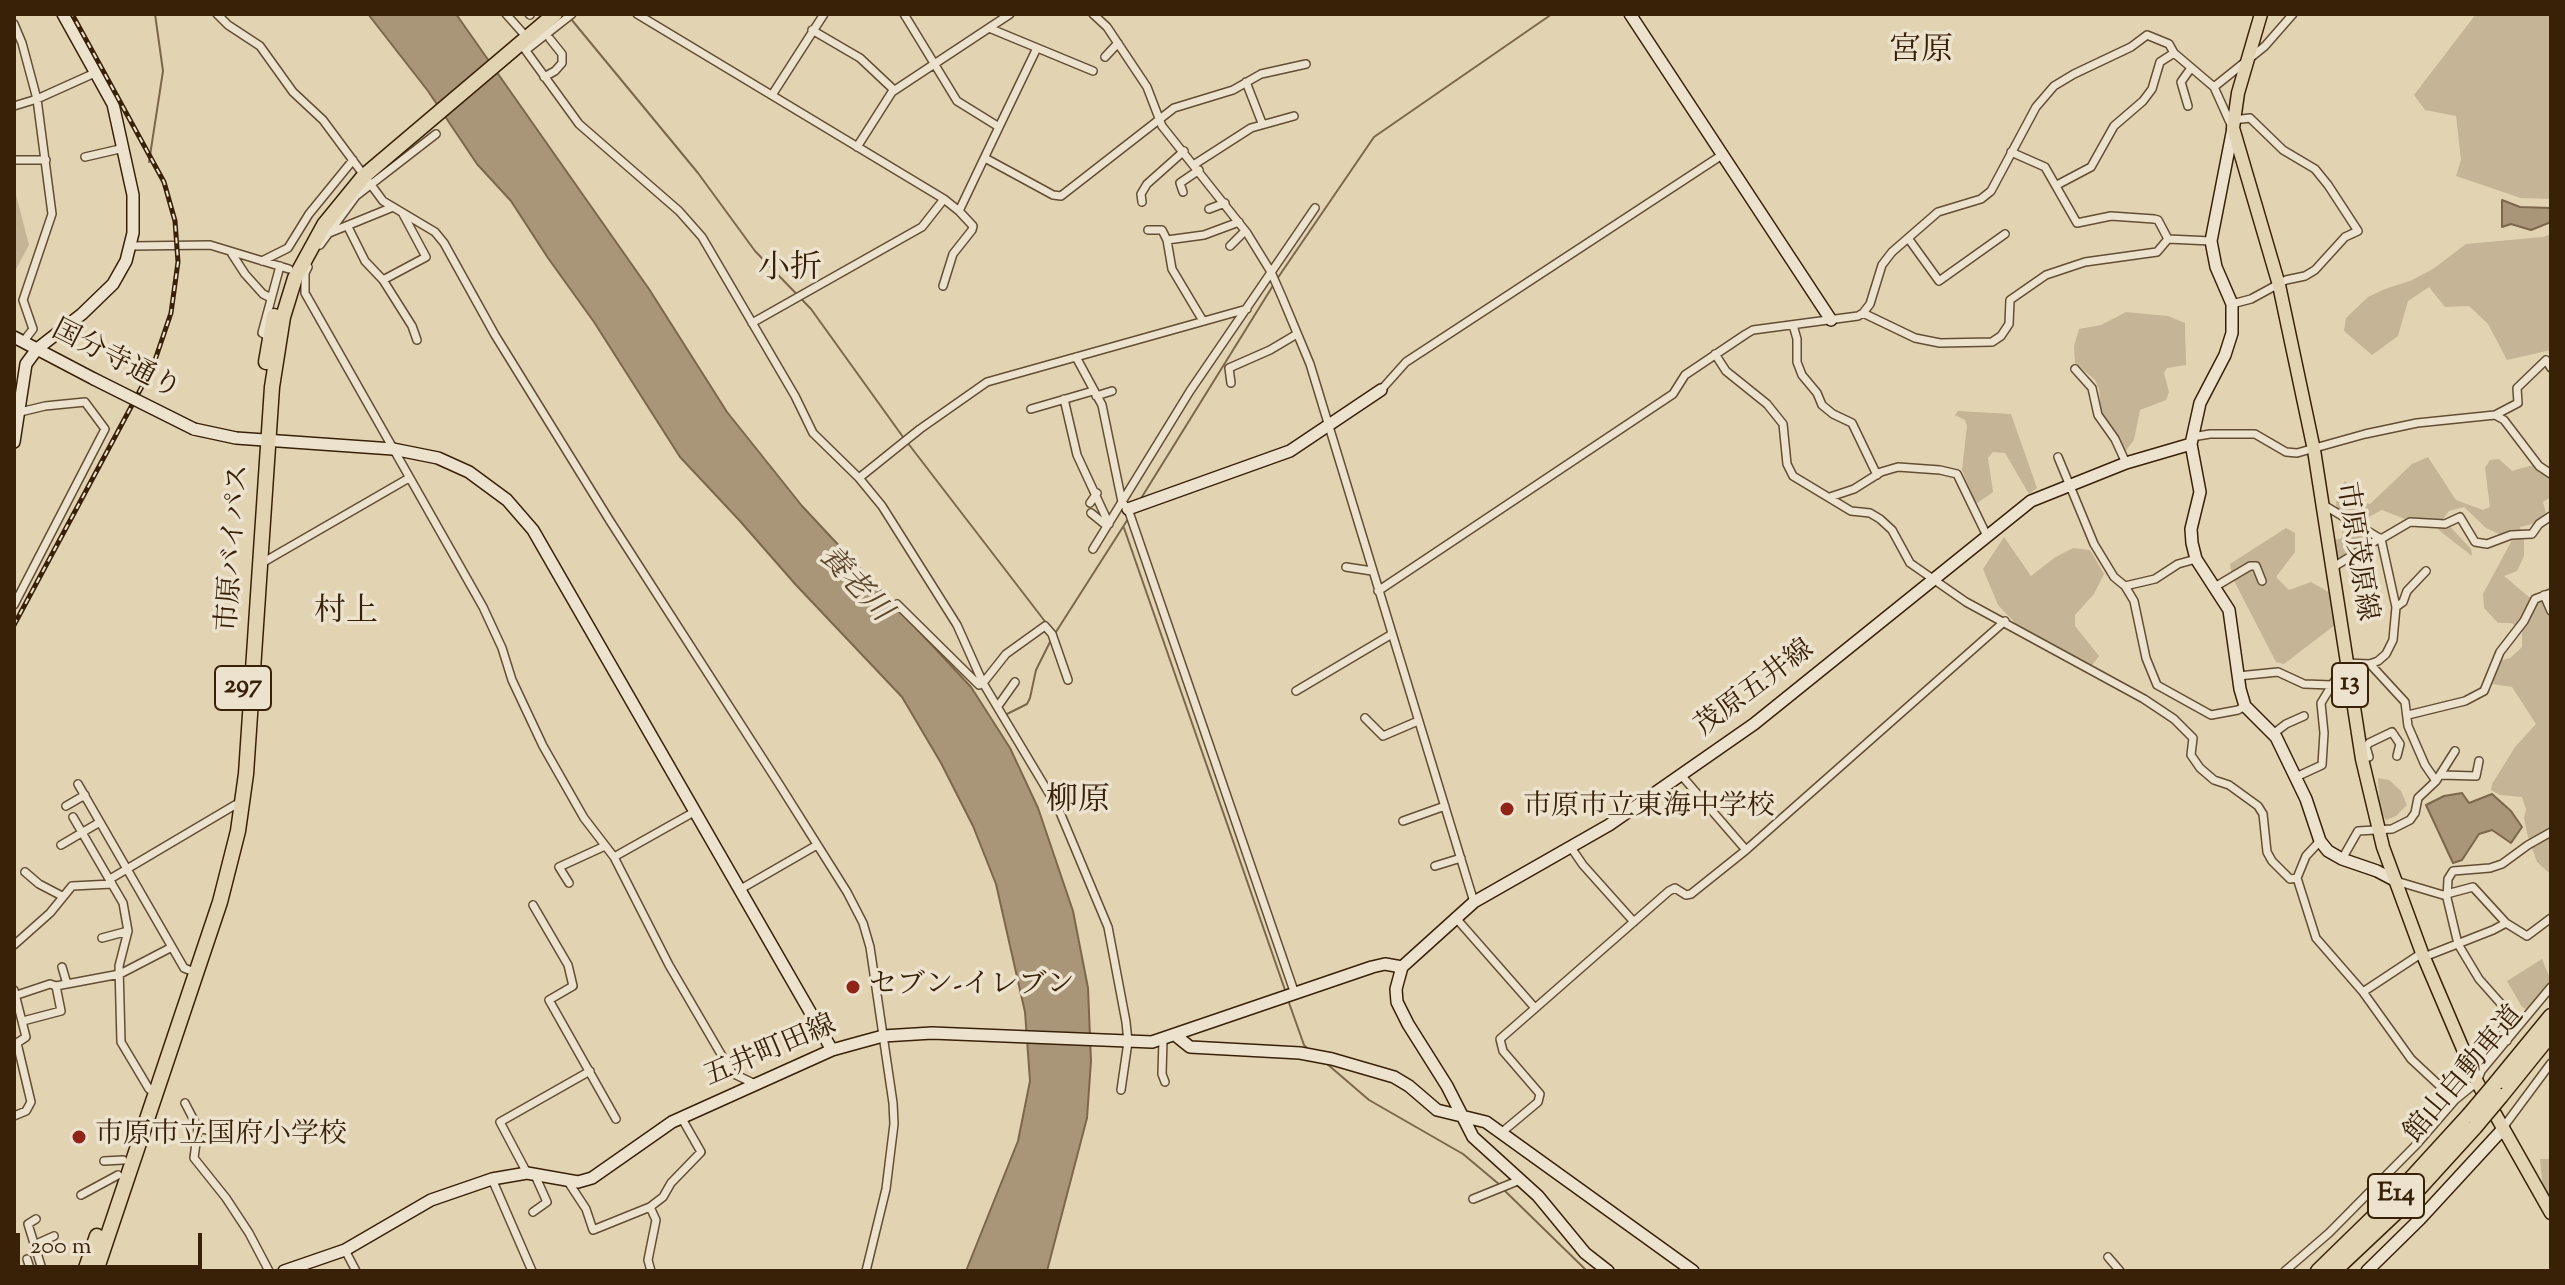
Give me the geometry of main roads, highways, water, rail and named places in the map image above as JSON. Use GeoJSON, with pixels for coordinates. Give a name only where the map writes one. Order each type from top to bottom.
{"type":"FeatureCollection","features":[{"type":"Feature","properties":{"kind":"highway","name":"市原バイパス"},"geometry":{"type":"LineString","coordinates":[[517,45],[534,14]]}},
{"type":"Feature","properties":{"kind":"highway","name":"市原バイパス"},"geometry":{"type":"LineString","coordinates":[[96,1271],[233,856],[246,774],[261,563],[269,337],[285,268],[328,204],[408,132],[555,14]]}},
{"type":"Feature","properties":{"kind":"highway","name":"市原バイパス"},"geometry":{"type":"LineString","coordinates":[[85,1271],[218,882],[235,805],[265,441],[283,317],[295,278],[324,225],[362,173]]}},
{"type":"Feature","properties":{"kind":"highway","name":"館山自動車道"},"geometry":{"type":"LineString","coordinates":[[2499,1090],[2551,1016]]}},
{"type":"Feature","properties":{"kind":"highway","name":"館山自動車道"},"geometry":{"type":"LineString","coordinates":[[2334,1271],[2404,1205],[2472,1121],[2551,1034]]}},
{"type":"Feature","properties":{"kind":"highway","name":"館山自動車道"},"geometry":{"type":"LineString","coordinates":[[2318,1271],[2472,1121]]}},
{"type":"Feature","properties":{"kind":"main road"},"geometry":{"type":"LineString","coordinates":[[14,442],[16,413],[26,364],[37,349],[106,291],[120,273],[131,246],[134,209],[113,104],[63,14]]}},
{"type":"Feature","properties":{"kind":"main road"},"geometry":{"type":"LineString","coordinates":[[1630,14],[1831,320]]}},
{"type":"Feature","properties":{"kind":"main road"},"geometry":{"type":"LineString","coordinates":[[2261,14],[2233,124],[2211,241],[2216,267],[2232,304],[2232,333],[2229,346],[2200,403],[2192,441],[2200,492],[2191,529],[2196,559],[2229,610],[2245,706],[2273,734],[2296,777],[2320,841],[2328,851],[2342,859],[2396,881]]}},
{"type":"Feature","properties":{"kind":"main road","name":"市原茂原線"},"geometry":{"type":"LineString","coordinates":[[2233,124],[2279,285],[2314,450],[2362,759],[2379,831],[2423,955],[2477,1082],[2551,1213]]}},
{"type":"Feature","properties":{"kind":"main road","name":"国分寺通り"},"geometry":{"type":"LineString","coordinates":[[19,340],[194,429],[221,436],[265,441],[393,449],[438,458],[488,484],[533,530],[832,1050]]}},
{"type":"Feature","properties":{"kind":"main road"},"geometry":{"type":"LineString","coordinates":[[1125,505],[1280,456],[1381,390]]}},
{"type":"Feature","properties":{"kind":"main road","name":"茂原五井線"},"geometry":{"type":"LineString","coordinates":[[1402,967],[1474,902],[1609,825],[1778,706],[2031,501],[2126,463],[2192,441]]}},
{"type":"Feature","properties":{"kind":"main road","name":"五井町田線"},"geometry":{"type":"LineString","coordinates":[[284,1271],[345,1250],[431,1200],[492,1179],[530,1173],[578,1182],[592,1178],[681,1117],[832,1050],[883,1036],[932,1033],[1128,1042],[1169,1038],[1372,967],[1385,964],[1402,967]]}},
{"type":"Feature","properties":{"kind":"main road"},"geometry":{"type":"LineString","coordinates":[[1402,967],[1396,989],[1397,1002],[1447,1086],[1461,1116],[1484,1149],[1550,1208],[1585,1253],[1608,1271]]}},
{"type":"Feature","properties":{"kind":"main road"},"geometry":{"type":"LineString","coordinates":[[1169,1038],[1190,1047],[1300,1053],[1363,1067],[1401,1081],[1437,1110],[1486,1122],[1693,1271]]}},
{"type":"Feature","properties":{"kind":"main road"},"geometry":{"type":"LineString","coordinates":[[2363,1269],[2420,1219],[2502,1130]]}},
{"type":"Feature","properties":{"kind":"water","name":"養老川"},"geometry":{"type":"Polygon","coordinates":[[[368,14],[456,14],[649,289],[727,412],[802,506],[971,687],[1010,748],[1038,808],[1073,911],[1088,988],[1091,1061],[1087,1118],[1047,1271],[966,1271],[1018,1141],[1030,1081],[1025,1012],[996,884],[973,826],[941,763],[902,697],[680,457],[594,322],[511,201],[477,164],[428,91],[368,14]]]}},
{"type":"Feature","properties":{"kind":"water"},"geometry":{"type":"Polygon","coordinates":[[[2502,200],[2520,207],[2551,208],[2551,222],[2531,230],[2511,224],[2502,227],[2502,200]]]}},
{"type":"Feature","properties":{"kind":"water"},"geometry":{"type":"Polygon","coordinates":[[[2462,793],[2469,803],[2492,794],[2511,811],[2522,827],[2511,843],[2492,830],[2479,834],[2462,860],[2453,863],[2426,805],[2444,796],[2462,793]]]}},
{"type":"Feature","properties":{"kind":"waterway"},"geometry":{"type":"LineString","coordinates":[[149,162],[163,71],[155,14]]}},
{"type":"Feature","properties":{"kind":"waterway"},"geometry":{"type":"LineString","coordinates":[[1277,279],[1374,137],[1552,14]]}},
{"type":"Feature","properties":{"kind":"waterway"},"geometry":{"type":"LineString","coordinates":[[571,19],[698,173],[755,251],[811,309],[903,437]]}},
{"type":"Feature","properties":{"kind":"waterway"},"geometry":{"type":"LineString","coordinates":[[1140,500],[1274,284]]}},
{"type":"Feature","properties":{"kind":"waterway"},"geometry":{"type":"LineString","coordinates":[[907,442],[1047,624]]}},
{"type":"Feature","properties":{"kind":"waterway"},"geometry":{"type":"LineString","coordinates":[[1054,635],[1128,519]]}},
{"type":"Feature","properties":{"kind":"waterway"},"geometry":{"type":"LineString","coordinates":[[1124,528],[1285,990]]}},
{"type":"Feature","properties":{"kind":"waterway"},"geometry":{"type":"LineString","coordinates":[[1005,715],[1027,704],[1036,670],[1051,640]]}},
{"type":"Feature","properties":{"kind":"waterway"},"geometry":{"type":"LineString","coordinates":[[1288,1000],[1308,1049]]}},
{"type":"Feature","properties":{"kind":"waterway"},"geometry":{"type":"LineString","coordinates":[[1326,1063],[1369,1100],[1463,1154],[1500,1185]]}},
{"type":"Feature","properties":{"kind":"waterway"},"geometry":{"type":"LineString","coordinates":[[1504,1190],[1587,1271]]}},
{"type":"Feature","properties":{"kind":"railway"},"geometry":{"type":"LineString","coordinates":[[14,625],[153,366],[171,313],[178,262],[175,221],[164,182],[72,14]]}},
{"type":"Feature","properties":{"kind":"place","name":"市原市立東海中学校"},"geometry":{"type":"Point","coordinates":[1507,809]}},
{"type":"Feature","properties":{"kind":"place","name":"セブン-イレブン"},"geometry":{"type":"Point","coordinates":[853,987]}},
{"type":"Feature","properties":{"kind":"place","name":"市原市立国府小学校"},"geometry":{"type":"Point","coordinates":[79,1137]}},
{"type":"Feature","properties":{"kind":"district","name":"宮原"},"geometry":{"type":"Point","coordinates":[1921,54]}},
{"type":"Feature","properties":{"kind":"district","name":"小折"},"geometry":{"type":"Point","coordinates":[790,272]}},
{"type":"Feature","properties":{"kind":"district","name":"村上"},"geometry":{"type":"Point","coordinates":[346,615]}},
{"type":"Feature","properties":{"kind":"district","name":"柳原"},"geometry":{"type":"Point","coordinates":[1078,804]}}]}
